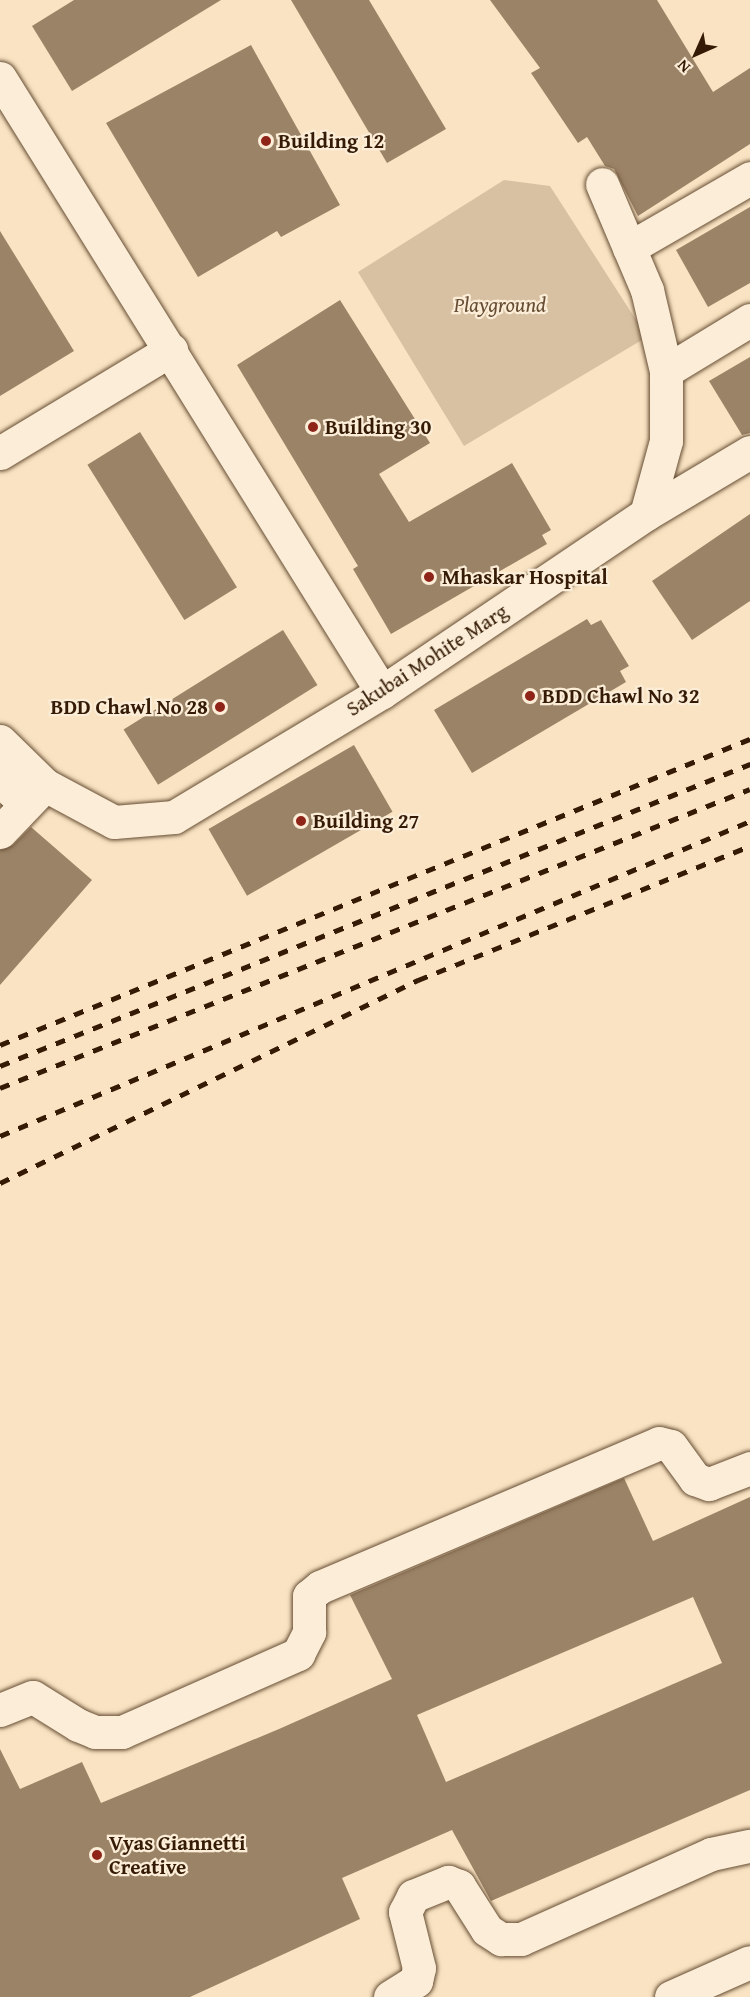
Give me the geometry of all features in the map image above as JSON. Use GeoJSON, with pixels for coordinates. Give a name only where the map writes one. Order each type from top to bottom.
{"type":"FeatureCollection","features":[{"type":"Feature","properties":{"kind":"street"},"geometry":{"type":"LineString","coordinates":[[0,78],[382,692]]}},
{"type":"Feature","properties":{"kind":"street"},"geometry":{"type":"LineString","coordinates":[[629,248],[750,178]]}},
{"type":"Feature","properties":{"kind":"street"},"geometry":{"type":"LineString","coordinates":[[602,184],[646,290],[666,370],[666,441],[646,514]]}},
{"type":"Feature","properties":{"kind":"street"},"geometry":{"type":"LineString","coordinates":[[666,370],[750,320]]}},
{"type":"Feature","properties":{"kind":"street"},"geometry":{"type":"LineString","coordinates":[[0,453],[171,350]]}},
{"type":"Feature","properties":{"kind":"street","name":"Sakubai Mohite Marg"},"geometry":{"type":"LineString","coordinates":[[0,741],[36,794],[114,822],[174,817],[382,692],[646,514],[750,452]]}},
{"type":"Feature","properties":{"kind":"street"},"geometry":{"type":"LineString","coordinates":[[0,780],[36,794],[0,832]]}},
{"type":"Feature","properties":{"kind":"street"},"geometry":{"type":"LineString","coordinates":[[0,1710],[33,1697],[78,1725],[94,1732],[122,1732],[298,1654],[309,1632],[309,1596],[320,1587],[659,1443],[671,1446],[695,1479],[709,1485],[750,1468]]}},
{"type":"Feature","properties":{"kind":"street"},"geometry":{"type":"LineString","coordinates":[[390,1997],[416,1981],[419,1968],[405,1912],[414,1896],[448,1882],[459,1886],[487,1930],[501,1939],[521,1938],[711,1854],[750,1846]]}},
{"type":"Feature","properties":{"kind":"street"},"geometry":{"type":"LineString","coordinates":[[671,1997],[750,1962]]}},
{"type":"Feature","properties":{"kind":"green space","name":"Playground"},"geometry":{"type":"Polygon","coordinates":[[[504,180],[550,186],[647,337],[464,446],[358,272],[504,180]]]}},
{"type":"Feature","properties":{"kind":"building"},"geometry":{"type":"Polygon","coordinates":[[[74,0],[221,0],[72,91],[32,26],[74,0]]]}},
{"type":"Feature","properties":{"kind":"building"},"geometry":{"type":"Polygon","coordinates":[[[291,0],[369,0],[446,129],[387,163],[291,0]]]}},
{"type":"Feature","properties":{"kind":"building"},"geometry":{"type":"Polygon","coordinates":[[[490,0],[657,0],[713,92],[750,68],[750,144],[638,216],[614,169],[605,166],[587,137],[578,143],[531,73],[540,68],[490,0]]]}},
{"type":"Feature","properties":{"kind":"building"},"geometry":{"type":"Polygon","coordinates":[[[251,45],[340,205],[281,237],[277,231],[198,277],[106,123],[251,45]]]}},
{"type":"Feature","properties":{"kind":"building"},"geometry":{"type":"Polygon","coordinates":[[[750,207],[750,283],[708,307],[676,250],[750,207]]]}},
{"type":"Feature","properties":{"kind":"building"},"geometry":{"type":"Polygon","coordinates":[[[0,231],[74,351],[0,396],[0,231]]]}},
{"type":"Feature","properties":{"kind":"building"},"geometry":{"type":"Polygon","coordinates":[[[340,300],[430,443],[379,474],[409,522],[512,463],[551,530],[542,535],[547,544],[391,634],[353,569],[358,566],[237,365],[340,300]]]}},
{"type":"Feature","properties":{"kind":"building"},"geometry":{"type":"Polygon","coordinates":[[[750,357],[750,433],[742,435],[709,381],[750,357]]]}},
{"type":"Feature","properties":{"kind":"building"},"geometry":{"type":"Polygon","coordinates":[[[140,432],[237,587],[184,620],[87,465],[140,432]]]}},
{"type":"Feature","properties":{"kind":"building"},"geometry":{"type":"Polygon","coordinates":[[[750,514],[750,601],[692,640],[652,581],[750,514]]]}},
{"type":"Feature","properties":{"kind":"building","name":"BDD Chawl No 32"},"geometry":{"type":"Polygon","coordinates":[[[587,619],[591,625],[601,620],[629,666],[620,671],[626,682],[472,773],[434,710],[587,619]]]}},
{"type":"Feature","properties":{"kind":"building","name":"BDD Chawl No 28"},"geometry":{"type":"Polygon","coordinates":[[[283,630],[317,685],[158,785],[124,730],[283,630]]]}},
{"type":"Feature","properties":{"kind":"building","name":"Building 27"},"geometry":{"type":"Polygon","coordinates":[[[354,745],[393,812],[247,896],[209,829],[354,745]]]}},
{"type":"Feature","properties":{"kind":"building"},"geometry":{"type":"Polygon","coordinates":[[[31,827],[92,880],[0,985],[0,850],[13,845],[31,827]]]}},
{"type":"Feature","properties":{"kind":"building"},"geometry":{"type":"Polygon","coordinates":[[[624,1478],[653,1541],[750,1497],[750,1790],[491,1901],[452,1830],[342,1878],[360,1919],[190,1997],[0,1997],[0,1749],[20,1789],[82,1762],[101,1803],[279,1729],[392,1679],[350,1595],[624,1478]],[[693,1597],[417,1715],[446,1782],[722,1663],[693,1597]]]}},
{"type":"Feature","properties":{"kind":"railway"},"geometry":{"type":"LineString","coordinates":[[0,1045],[750,739]]}},
{"type":"Feature","properties":{"kind":"railway"},"geometry":{"type":"LineString","coordinates":[[0,1066],[750,764]]}},
{"type":"Feature","properties":{"kind":"railway"},"geometry":{"type":"LineString","coordinates":[[0,1088],[750,789]]}},
{"type":"Feature","properties":{"kind":"railway"},"geometry":{"type":"LineString","coordinates":[[0,1136],[750,821]]}},
{"type":"Feature","properties":{"kind":"railway"},"geometry":{"type":"LineString","coordinates":[[0,1183],[418,980],[750,846]]}},
{"type":"Feature","properties":{"kind":"place","name":"Building 12"},"geometry":{"type":"Point","coordinates":[266,141]}},
{"type":"Feature","properties":{"kind":"place","name":"Building 30"},"geometry":{"type":"Point","coordinates":[313,427]}},
{"type":"Feature","properties":{"kind":"place","name":"Mhaskar Hospital"},"geometry":{"type":"Point","coordinates":[429,577]}},
{"type":"Feature","properties":{"kind":"place","name":"BDD Chawl No 32"},"geometry":{"type":"Point","coordinates":[530,696]}},
{"type":"Feature","properties":{"kind":"place","name":"BDD Chawl No 28"},"geometry":{"type":"Point","coordinates":[220,707]}},
{"type":"Feature","properties":{"kind":"place","name":"Building 27"},"geometry":{"type":"Point","coordinates":[301,821]}},
{"type":"Feature","properties":{"kind":"place","name":"Vyas Giannetti Creative"},"geometry":{"type":"Point","coordinates":[97,1855]}}]}
